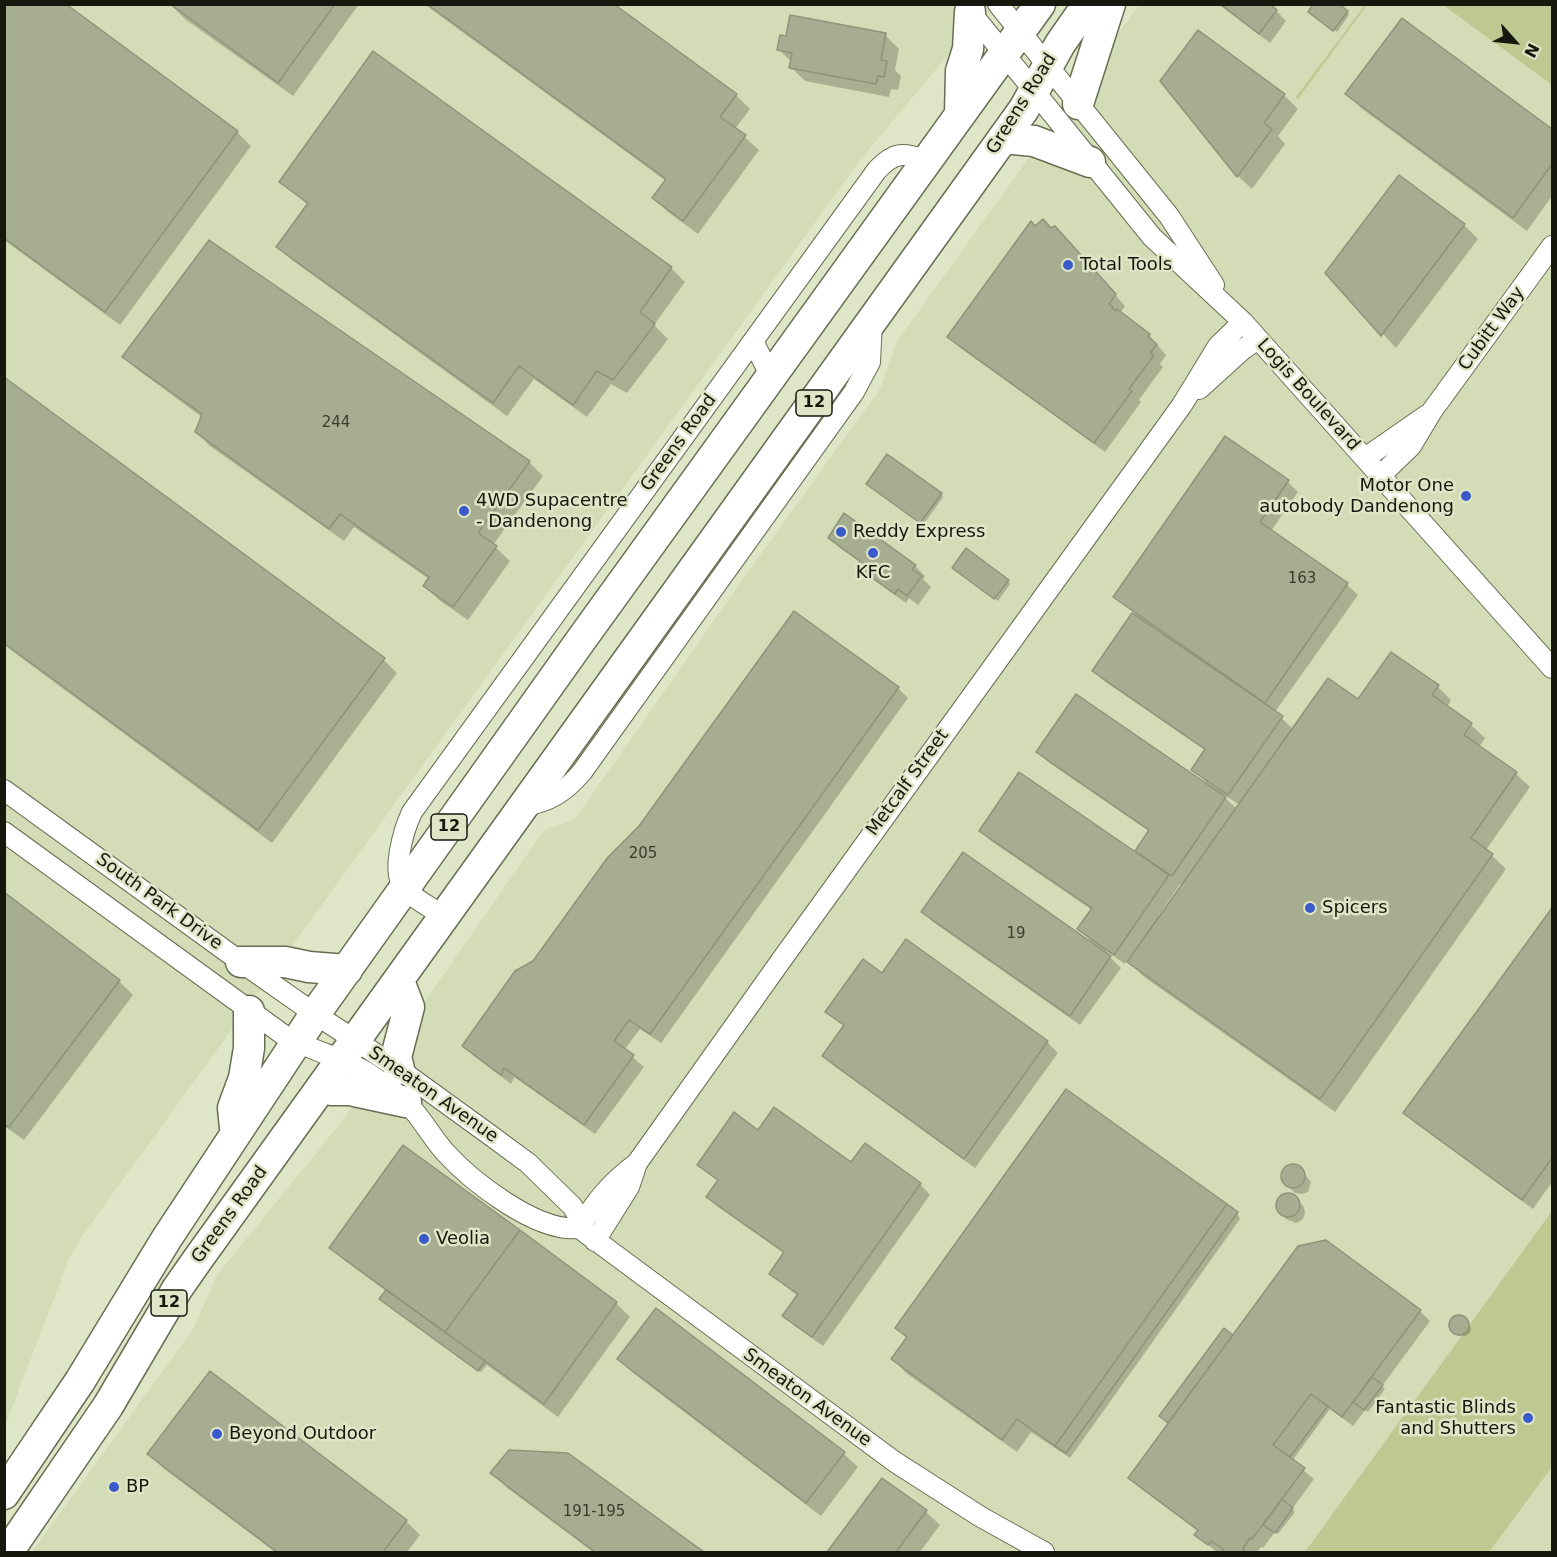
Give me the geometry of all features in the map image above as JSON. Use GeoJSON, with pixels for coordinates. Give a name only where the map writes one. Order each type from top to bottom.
{"type":"FeatureCollection","features":[{"type":"Feature","properties":{"kind":"main road","name":"Greens Road"},"geometry":{"type":"LineString","coordinates":[[4,1494],[80,1381],[139,1281],[315,1014],[1040,4]]}},
{"type":"Feature","properties":{"kind":"main road","name":"Greens Road"},"geometry":{"type":"LineString","coordinates":[[8,1552],[108,1406],[177,1289],[1003,138],[1041,79],[1060,44],[1088,4]]}},
{"type":"Feature","properties":{"kind":"main road"},"geometry":{"type":"LineString","coordinates":[[1078,104],[1110,4]]}},
{"type":"Feature","properties":{"kind":"main road"},"geometry":{"type":"LineString","coordinates":[[960,114],[961,71],[977,7]]}},
{"type":"Feature","properties":{"kind":"main road"},"geometry":{"type":"LineString","coordinates":[[1003,138],[1051,145],[1090,162]]}},
{"type":"Feature","properties":{"kind":"main road"},"geometry":{"type":"LineString","coordinates":[[241,962],[285,962],[309,967],[347,970]]}},
{"type":"Feature","properties":{"kind":"main road"},"geometry":{"type":"LineString","coordinates":[[399,981],[409,1007],[396,1057],[399,1069]]}},
{"type":"Feature","properties":{"kind":"main road"},"geometry":{"type":"LineString","coordinates":[[236,1134],[233,1108],[247,1062],[249,1011]]}},
{"type":"Feature","properties":{"kind":"main road"},"geometry":{"type":"LineString","coordinates":[[322,1088],[350,1090],[406,1102]]}},
{"type":"Feature","properties":{"kind":"street"},"geometry":{"type":"LineString","coordinates":[[977,7],[1012,43],[1041,79]]}},
{"type":"Feature","properties":{"kind":"street"},"geometry":{"type":"LineString","coordinates":[[977,7],[1012,43],[1041,79]]}},
{"type":"Feature","properties":{"kind":"street","name":"Logis Boulevard"},"geometry":{"type":"LineString","coordinates":[[1041,79],[1078,104],[1169,216],[1237,316]]}},
{"type":"Feature","properties":{"kind":"street","name":"Logis Boulevard"},"geometry":{"type":"LineString","coordinates":[[1041,79],[1090,162],[1152,237],[1237,316],[1552,668]]}},
{"type":"Feature","properties":{"kind":"street","name":"Greens Road"},"geometry":{"type":"LineString","coordinates":[[405,889],[398,874],[405,826],[412,812],[877,170],[894,156],[905,154],[926,160]]}},
{"type":"Feature","properties":{"kind":"street","name":"Cubitt Way"},"geometry":{"type":"LineString","coordinates":[[1380,476],[1420,434],[1432,411],[1552,246]]}},
{"type":"Feature","properties":{"kind":"street","name":"Metcalf Street"},"geometry":{"type":"LineString","coordinates":[[579,1228],[601,1194],[637,1163],[784,955],[1182,405],[1237,316]]}},
{"type":"Feature","properties":{"kind":"street","name":"Metcalf Street"},"geometry":{"type":"LineString","coordinates":[[1182,405],[1242,350],[1258,339]]}},
{"type":"Feature","properties":{"kind":"street"},"geometry":{"type":"LineString","coordinates":[[753,341],[771,377]]}},
{"type":"Feature","properties":{"kind":"street","name":"Cubitt Way"},"geometry":{"type":"LineString","coordinates":[[1365,458],[1432,411]]}},
{"type":"Feature","properties":{"kind":"street","name":"South Park Drive"},"geometry":{"type":"LineString","coordinates":[[4,790],[315,1014],[348,1051]]}},
{"type":"Feature","properties":{"kind":"street","name":"South Park Drive"},"geometry":{"type":"LineString","coordinates":[[4,832],[249,1011],[296,1042],[348,1051]]}},
{"type":"Feature","properties":{"kind":"street"},"geometry":{"type":"LineString","coordinates":[[405,889],[444,916]]}},
{"type":"Feature","properties":{"kind":"street","name":"Smeaton Avenue"},"geometry":{"type":"LineString","coordinates":[[348,1051],[399,1069],[535,1169],[572,1206],[577,1214],[579,1228],[595,1241],[895,1462],[981,1517],[1044,1552]]}},
{"type":"Feature","properties":{"kind":"street","name":"Smeaton Avenue"},"geometry":{"type":"LineString","coordinates":[[348,1051],[367,1073],[406,1102],[454,1161],[489,1190],[519,1210],[552,1226],[566,1230],[579,1228]]}},
{"type":"Feature","properties":{"kind":"street","name":"Metcalf Street"},"geometry":{"type":"LineString","coordinates":[[595,1241],[629,1187],[637,1163]]}},
{"type":"Feature","properties":{"kind":"shaded area"},"geometry":{"type":"Polygon","coordinates":[[[5,5],[990,5],[861,159],[83,1235],[69,1259],[5,1426],[5,5]]]}},
{"type":"Feature","properties":{"kind":"shaded area"},"geometry":{"type":"Polygon","coordinates":[[[1139,5],[1443,5],[1552,85],[1552,1552],[32,1552],[193,1329],[217,1275],[342,1121],[544,830],[575,819],[745,576],[880,389],[897,341],[1139,5]]]}},
{"type":"Feature","properties":{"kind":"shaded area"},"geometry":{"type":"Polygon","coordinates":[[[1367,5],[1298,99],[1296,97],[1367,5]]]}},
{"type":"Feature","properties":{"kind":"shaded area"},"geometry":{"type":"Polygon","coordinates":[[[1443,5],[1552,5],[1552,85],[1443,5]]]}},
{"type":"Feature","properties":{"kind":"shaded area"},"geometry":{"type":"Polygon","coordinates":[[[1552,1211],[1552,1467],[1489,1552],[1305,1552],[1552,1211]]]}},
{"type":"Feature","properties":{"kind":"building"},"geometry":{"type":"Polygon","coordinates":[[[4,4],[66,4],[238,131],[105,312],[4,238],[4,4]]]}},
{"type":"Feature","properties":{"kind":"building"},"geometry":{"type":"Polygon","coordinates":[[[170,4],[335,4],[278,83],[170,4]]]}},
{"type":"Feature","properties":{"kind":"building"},"geometry":{"type":"Polygon","coordinates":[[[427,4],[614,4],[737,94],[720,117],[746,135],[683,221],[652,198],[666,179],[427,4]]]}},
{"type":"Feature","properties":{"kind":"building"},"geometry":{"type":"Polygon","coordinates":[[[1220,4],[1270,4],[1277,10],[1259,34],[1220,4]]]}},
{"type":"Feature","properties":{"kind":"building"},"geometry":{"type":"Polygon","coordinates":[[[1313,4],[1339,4],[1348,11],[1333,31],[1308,12],[1313,4]]]}},
{"type":"Feature","properties":{"kind":"building"},"geometry":{"type":"Polygon","coordinates":[[[790,15],[886,33],[881,60],[887,61],[884,77],[878,76],[876,84],[789,68],[792,53],[777,50],[780,35],[786,36],[790,15]]]}},
{"type":"Feature","properties":{"kind":"building"},"geometry":{"type":"Polygon","coordinates":[[[1402,18],[1552,129],[1552,164],[1513,218],[1345,94],[1402,18]]]}},
{"type":"Feature","properties":{"kind":"building"},"geometry":{"type":"Polygon","coordinates":[[[1198,30],[1285,94],[1264,123],[1272,129],[1237,177],[1160,81],[1198,30]]]}},
{"type":"Feature","properties":{"kind":"building"},"geometry":{"type":"Polygon","coordinates":[[[373,51],[672,267],[640,312],[655,324],[613,380],[597,371],[573,405],[519,366],[493,403],[276,247],[308,203],[279,182],[373,51]]]}},
{"type":"Feature","properties":{"kind":"building"},"geometry":{"type":"Polygon","coordinates":[[[1399,175],[1465,224],[1381,336],[1325,273],[1399,175]]]}},
{"type":"Feature","properties":{"kind":"building"},"geometry":{"type":"Polygon","coordinates":[[[1043,219],[1051,228],[1055,226],[1116,294],[1109,304],[1112,308],[1116,311],[1117,309],[1150,334],[1148,337],[1157,344],[1150,353],[1154,355],[1129,389],[1132,391],[1094,443],[947,337],[1031,221],[1035,226],[1043,219]]]}},
{"type":"Feature","properties":{"kind":"building"},"geometry":{"type":"Polygon","coordinates":[[[209,240],[530,461],[478,533],[497,546],[453,607],[423,586],[429,577],[340,514],[329,529],[195,432],[202,414],[122,357],[209,240]]]}},
{"type":"Feature","properties":{"kind":"building"},"geometry":{"type":"Polygon","coordinates":[[[4,377],[385,658],[258,830],[4,643],[4,377]]]}},
{"type":"Feature","properties":{"kind":"building"},"geometry":{"type":"Polygon","coordinates":[[[1225,436],[1289,480],[1260,522],[1348,583],[1265,703],[1113,597],[1225,436]]]}},
{"type":"Feature","properties":{"kind":"building"},"geometry":{"type":"Polygon","coordinates":[[[887,454],[942,493],[920,523],[866,484],[887,454]]]}},
{"type":"Feature","properties":{"kind":"building"},"geometry":{"type":"Polygon","coordinates":[[[844,513],[916,565],[912,569],[922,576],[907,596],[898,589],[895,594],[856,566],[860,561],[828,538],[844,513]]]}},
{"type":"Feature","properties":{"kind":"building"},"geometry":{"type":"Polygon","coordinates":[[[966,548],[1009,580],[994,599],[952,568],[966,548]]]}},
{"type":"Feature","properties":{"kind":"building"},"geometry":{"type":"Polygon","coordinates":[[[794,611],[899,687],[650,1034],[629,1020],[614,1041],[634,1055],[584,1125],[504,1068],[501,1075],[462,1046],[515,971],[533,961],[608,857],[639,826],[794,611]]]}},
{"type":"Feature","properties":{"kind":"building"},"geometry":{"type":"Polygon","coordinates":[[[1132,613],[1283,716],[1228,795],[1191,770],[1205,749],[1092,671],[1132,613]]]}},
{"type":"Feature","properties":{"kind":"building","name":"Spicers"},"geometry":{"type":"Polygon","coordinates":[[[1391,652],[1439,685],[1432,695],[1472,723],[1464,735],[1517,772],[1471,838],[1493,854],[1320,1099],[1127,962],[1328,678],[1358,699],[1391,652]]]}},
{"type":"Feature","properties":{"kind":"building"},"geometry":{"type":"Polygon","coordinates":[[[1076,694],[1226,797],[1172,876],[1135,851],[1149,830],[1036,752],[1076,694]]]}},
{"type":"Feature","properties":{"kind":"building"},"geometry":{"type":"Polygon","coordinates":[[[1019,772],[1169,875],[1114,955],[1077,929],[1092,908],[979,831],[1019,772]]]}},
{"type":"Feature","properties":{"kind":"building"},"geometry":{"type":"Polygon","coordinates":[[[963,852],[1111,956],[1070,1016],[921,912],[963,852]]]}},
{"type":"Feature","properties":{"kind":"building"},"geometry":{"type":"Polygon","coordinates":[[[4,892],[120,980],[9,1127],[4,1124],[4,892]]]}},
{"type":"Feature","properties":{"kind":"building"},"geometry":{"type":"Polygon","coordinates":[[[1552,908],[1552,1158],[1522,1200],[1403,1113],[1552,908]]]}},
{"type":"Feature","properties":{"kind":"building"},"geometry":{"type":"Polygon","coordinates":[[[906,939],[1048,1041],[964,1159],[822,1056],[844,1025],[825,1012],[863,959],[882,973],[906,939]]]}},
{"type":"Feature","properties":{"kind":"building"},"geometry":{"type":"Polygon","coordinates":[[[1066,1089],[1227,1204],[1055,1446],[1017,1419],[1002,1440],[891,1359],[907,1337],[895,1328],[1066,1089]]]}},
{"type":"Feature","properties":{"kind":"building"},"geometry":{"type":"Polygon","coordinates":[[[774,1107],[851,1162],[865,1143],[921,1183],[812,1337],[782,1316],[798,1294],[769,1274],[784,1252],[706,1197],[718,1180],[697,1165],[734,1112],[758,1130],[774,1107]]]}},
{"type":"Feature","properties":{"kind":"building","name":"Veolia"},"geometry":{"type":"Polygon","coordinates":[[[403,1145],[520,1230],[445,1332],[329,1248],[403,1145]]]}},
{"type":"Feature","properties":{"kind":"building"},"geometry":{"type":"Polygon","coordinates":[[[1293,1164],[1302,1167],[1305,1176],[1302,1185],[1293,1188],[1284,1185],[1281,1176],[1284,1167],[1293,1164]]]}},
{"type":"Feature","properties":{"kind":"building"},"geometry":{"type":"Polygon","coordinates":[[[1288,1193],[1297,1196],[1300,1205],[1297,1214],[1288,1217],[1279,1214],[1276,1205],[1279,1196],[1288,1193]]]}},
{"type":"Feature","properties":{"kind":"building"},"geometry":{"type":"Polygon","coordinates":[[[1227,1204],[1238,1212],[1066,1453],[1055,1446],[1227,1204]]]}},
{"type":"Feature","properties":{"kind":"building"},"geometry":{"type":"Polygon","coordinates":[[[520,1230],[617,1302],[544,1404],[445,1332],[520,1230]]]}},
{"type":"Feature","properties":{"kind":"building"},"geometry":{"type":"Polygon","coordinates":[[[1326,1240],[1421,1310],[1342,1417],[1311,1394],[1273,1445],[1305,1468],[1252,1539],[1250,1538],[1244,1550],[1242,1552],[1222,1552],[1224,1550],[1211,1541],[1208,1545],[1194,1535],[1198,1530],[1128,1478],[1298,1246],[1326,1240]]]}},
{"type":"Feature","properties":{"kind":"building"},"geometry":{"type":"Polygon","coordinates":[[[386,1290],[485,1361],[478,1371],[379,1299],[386,1290]]]}},
{"type":"Feature","properties":{"kind":"building"},"geometry":{"type":"Polygon","coordinates":[[[656,1308],[845,1452],[806,1503],[617,1359],[656,1308]]]}},
{"type":"Feature","properties":{"kind":"building"},"geometry":{"type":"Polygon","coordinates":[[[1459,1315],[1466,1318],[1469,1325],[1466,1332],[1459,1335],[1452,1332],[1449,1325],[1452,1318],[1459,1315]]]}},
{"type":"Feature","properties":{"kind":"building"},"geometry":{"type":"Polygon","coordinates":[[[1224,1328],[1233,1335],[1168,1423],[1159,1416],[1224,1328]]]}},
{"type":"Feature","properties":{"kind":"building"},"geometry":{"type":"Polygon","coordinates":[[[210,1371],[407,1520],[383,1552],[277,1552],[147,1454],[210,1371]]]}},
{"type":"Feature","properties":{"kind":"building"},"geometry":{"type":"Polygon","coordinates":[[[1372,1377],[1383,1385],[1364,1410],[1353,1402],[1372,1377]]]}},
{"type":"Feature","properties":{"kind":"building"},"geometry":{"type":"Polygon","coordinates":[[[1311,1394],[1328,1406],[1290,1457],[1273,1445],[1311,1394]]]}},
{"type":"Feature","properties":{"kind":"building"},"geometry":{"type":"Polygon","coordinates":[[[509,1450],[568,1453],[704,1552],[595,1552],[490,1473],[509,1450]]]}},
{"type":"Feature","properties":{"kind":"building"},"geometry":{"type":"Polygon","coordinates":[[[882,1478],[927,1510],[896,1552],[827,1552],[882,1478]]]}},
{"type":"Feature","properties":{"kind":"building"},"geometry":{"type":"Polygon","coordinates":[[[1282,1499],[1293,1508],[1275,1533],[1263,1525],[1282,1499]]]}},
{"type":"Feature","properties":{"kind":"place","name":"Total Tools"},"geometry":{"type":"Point","coordinates":[1068,265]}},
{"type":"Feature","properties":{"kind":"place","name":"Motor One autobody Dandenong"},"geometry":{"type":"Point","coordinates":[1466,496]}},
{"type":"Feature","properties":{"kind":"place","name":"4WD Supacentre - Dandenong"},"geometry":{"type":"Point","coordinates":[464,511]}},
{"type":"Feature","properties":{"kind":"place","name":"Reddy Express"},"geometry":{"type":"Point","coordinates":[841,532]}},
{"type":"Feature","properties":{"kind":"place","name":"KFC"},"geometry":{"type":"Point","coordinates":[873,553]}},
{"type":"Feature","properties":{"kind":"place","name":"Spicers"},"geometry":{"type":"Point","coordinates":[1310,908]}},
{"type":"Feature","properties":{"kind":"place","name":"Veolia"},"geometry":{"type":"Point","coordinates":[424,1239]}},
{"type":"Feature","properties":{"kind":"place","name":"Fantastic Blinds and Shutters"},"geometry":{"type":"Point","coordinates":[1528,1418]}},
{"type":"Feature","properties":{"kind":"place","name":"Beyond Outdoor"},"geometry":{"type":"Point","coordinates":[217,1434]}},
{"type":"Feature","properties":{"kind":"place","name":"BP"},"geometry":{"type":"Point","coordinates":[114,1487]}}]}
